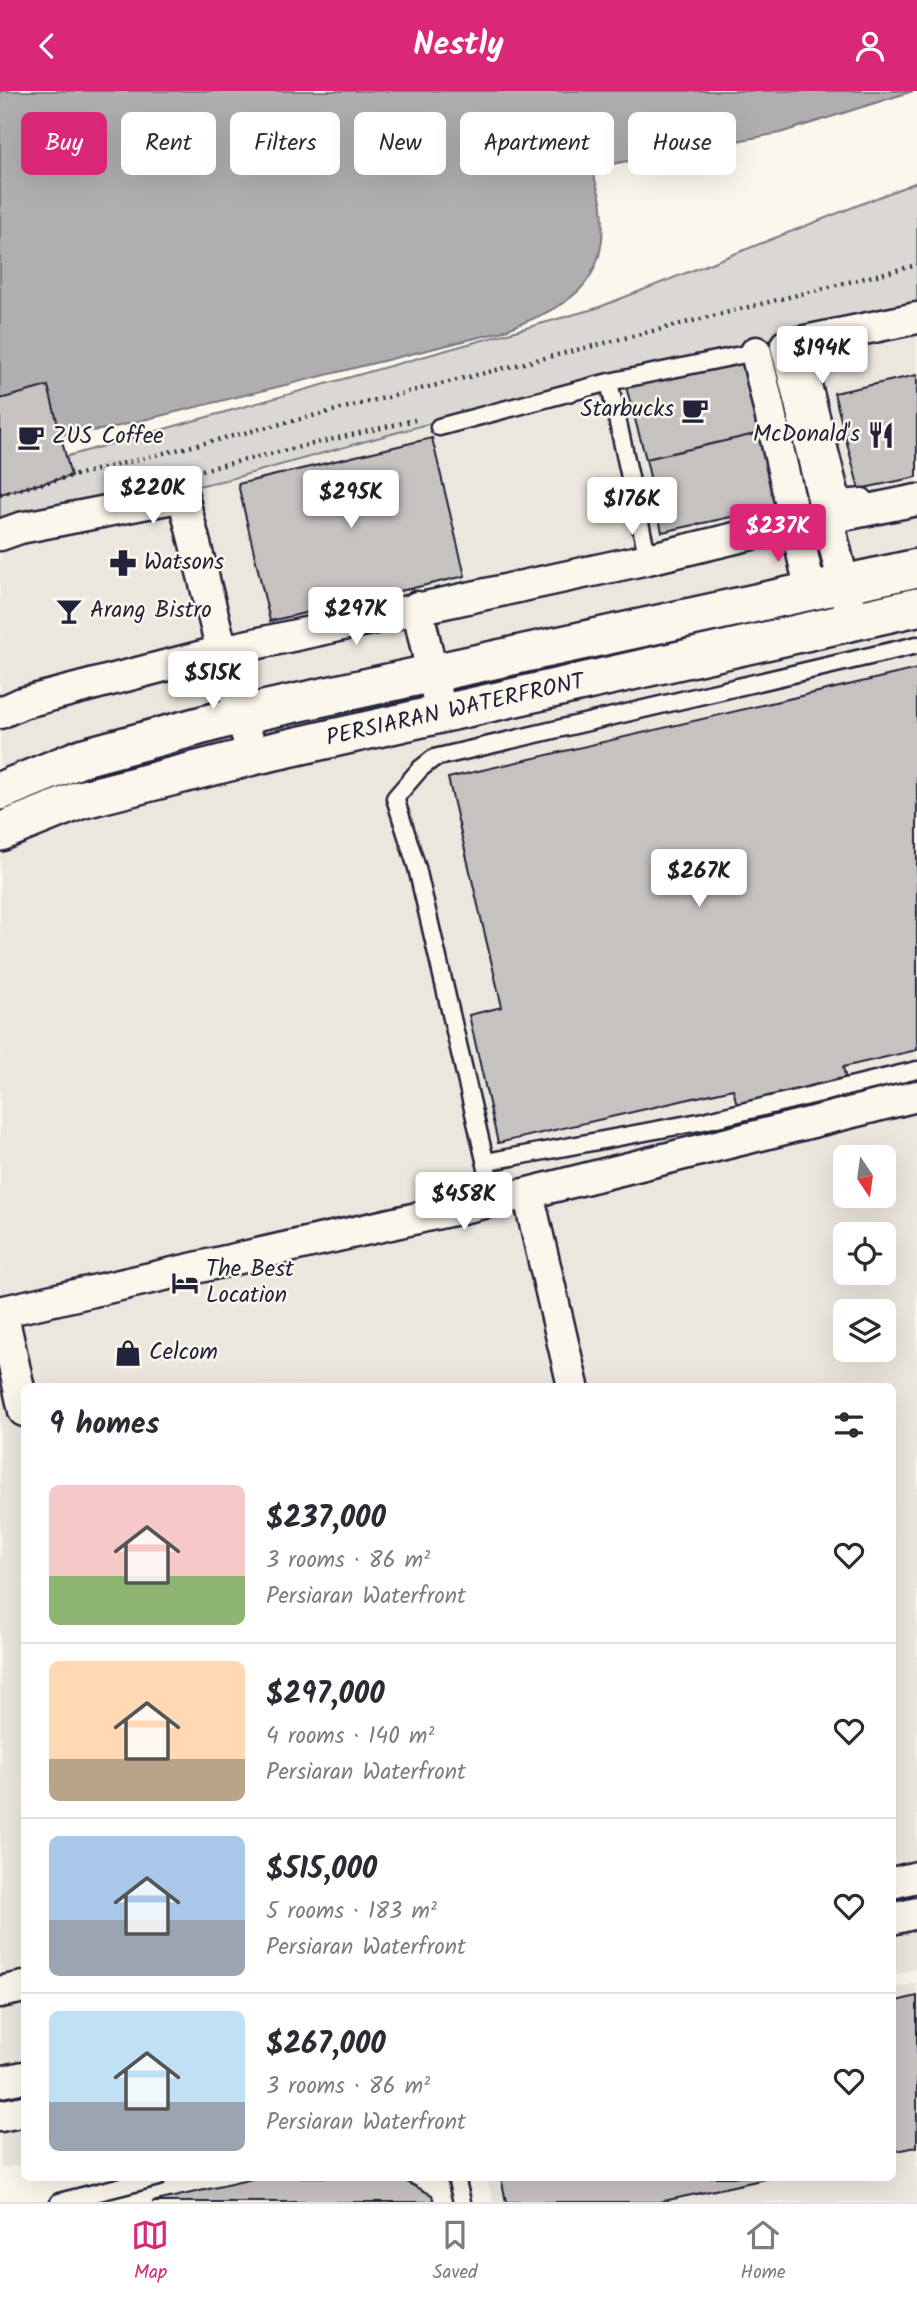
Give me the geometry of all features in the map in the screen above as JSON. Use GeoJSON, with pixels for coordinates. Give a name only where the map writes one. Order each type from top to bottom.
{"type":"FeatureCollection","features":[{"type":"Feature","properties":{"kind":"street"},"geometry":{"type":"LineString","coordinates":[[827,588],[829,518],[794,343],[917,318]]}},
{"type":"Feature","properties":{"kind":"street"},"geometry":{"type":"LineString","coordinates":[[756,352],[794,524],[827,588],[853,623]]}},
{"type":"Feature","properties":{"kind":"street"},"geometry":{"type":"LineString","coordinates":[[0,535],[20,528],[183,496],[222,651],[253,756]]}},
{"type":"Feature","properties":{"kind":"street"},"geometry":{"type":"LineString","coordinates":[[829,518],[917,500]]}},
{"type":"Feature","properties":{"kind":"street"},"geometry":{"type":"LineString","coordinates":[[0,713],[22,703],[222,651],[648,559],[794,524]]}},
{"type":"Feature","properties":{"kind":"street","name":"PERSIARAN WATERFRONT"},"geometry":{"type":"LineString","coordinates":[[0,791],[84,757],[240,715],[917,568]]}},
{"type":"Feature","properties":{"kind":"street"},"geometry":{"type":"LineString","coordinates":[[417,607],[442,712]]}},
{"type":"Feature","properties":{"kind":"street","name":"PERSIARAN WATERFRONT"},"geometry":{"type":"LineString","coordinates":[[0,832],[79,800],[442,712],[784,657],[853,623],[917,607]]}},
{"type":"Feature","properties":{"kind":"street"},"geometry":{"type":"LineString","coordinates":[[21,1398],[1,1309],[528,1193],[917,1096]]}},
{"type":"Feature","properties":{"kind":"street"},"geometry":{"type":"LineString","coordinates":[[528,1193],[572,1383]]}},
{"type":"Feature","properties":{"kind":"street"},"geometry":{"type":"LineString","coordinates":[[896,1882],[917,1877]]}},
{"type":"Feature","properties":{"kind":"street"},"geometry":{"type":"LineString","coordinates":[[896,1918],[917,1913]]}},
{"type":"Feature","properties":{"kind":"street"},"geometry":{"type":"LineString","coordinates":[[0,1992],[21,1988]]}},
{"type":"Feature","properties":{"kind":"street"},"geometry":{"type":"LineString","coordinates":[[0,2083],[21,2078]]}},
{"type":"Feature","properties":{"kind":"street"},"geometry":{"type":"LineString","coordinates":[[0,2116],[21,2112]]}},
{"type":"Feature","properties":{"kind":"lane"},"geometry":{"type":"LineString","coordinates":[[439,427],[609,382],[794,343],[842,499],[917,485]]}},
{"type":"Feature","properties":{"kind":"lane"},"geometry":{"type":"LineString","coordinates":[[609,382],[648,559]]}},
{"type":"Feature","properties":{"kind":"lane"},"geometry":{"type":"LineString","coordinates":[[494,1199],[417,868],[395,798],[420,769],[435,758],[784,657],[917,645]]}},
{"type":"Feature","properties":{"kind":"lane"},"geometry":{"type":"LineString","coordinates":[[486,1162],[704,1122],[917,1070]]}},
{"type":"Feature","properties":{"kind":"lane"},"geometry":{"type":"LineString","coordinates":[[59,2202],[142,2181]]}},
{"type":"Feature","properties":{"kind":"lane"},"geometry":{"type":"LineString","coordinates":[[457,2181],[462,2202]]}},
{"type":"Feature","properties":{"kind":"path"},"geometry":{"type":"LineString","coordinates":[[0,494],[917,265]]}},
{"type":"Feature","properties":{"kind":"shaded area"},"geometry":{"type":"Polygon","coordinates":[[[0,91],[913,91],[780,133],[736,141],[736,112],[628,112],[628,161],[614,164],[614,112],[460,112],[460,175],[594,175],[601,203],[602,235],[598,257],[590,276],[579,291],[564,303],[500,332],[107,429],[0,442],[0,91]]]}},
{"type":"Feature","properties":{"kind":"shaded area"},"geometry":{"type":"Polygon","coordinates":[[[917,182],[917,312],[431,423],[230,479],[0,529],[0,475],[597,308],[917,182]]]}},
{"type":"Feature","properties":{"kind":"shaded area"},"geometry":{"type":"Polygon","coordinates":[[[917,269],[917,1969],[896,1974],[896,1383],[21,1383],[21,2165],[0,2169],[0,484],[917,269]]]}},
{"type":"Feature","properties":{"kind":"shaded area"},"geometry":{"type":"Polygon","coordinates":[[[917,1983],[917,2202],[493,2202],[488,2181],[896,2181],[896,1987],[917,1983]]]}},
{"type":"Feature","properties":{"kind":"building","name":"Starbucks"},"geometry":{"type":"Polygon","coordinates":[[[746,357],[764,432],[646,459],[626,387],[746,357]]]}},
{"type":"Feature","properties":{"kind":"building","name":"McDonald's"},"geometry":{"type":"Polygon","coordinates":[[[917,375],[917,477],[859,489],[834,393],[917,375]]]}},
{"type":"Feature","properties":{"kind":"building","name":"ZUS Coffee"},"geometry":{"type":"Polygon","coordinates":[[[48,386],[71,476],[0,494],[0,399],[48,386]]]}},
{"type":"Feature","properties":{"kind":"building"},"geometry":{"type":"Polygon","coordinates":[[[764,432],[781,506],[662,532],[646,459],[764,432]]]}},
{"type":"Feature","properties":{"kind":"building"},"geometry":{"type":"Polygon","coordinates":[[[432,438],[465,576],[270,621],[238,484],[432,438]]]}},
{"type":"Feature","properties":{"kind":"building"},"geometry":{"type":"Polygon","coordinates":[[[917,669],[917,1050],[843,1067],[847,1084],[738,1109],[733,1089],[498,1143],[469,1015],[502,1007],[448,778],[917,669]]]}},
{"type":"Feature","properties":{"kind":"building"},"geometry":{"type":"Polygon","coordinates":[[[917,1996],[917,2147],[896,2151],[896,2001],[917,1996]]]}},
{"type":"Feature","properties":{"kind":"building"},"geometry":{"type":"Polygon","coordinates":[[[244,2181],[406,2181],[432,2195],[434,2202],[152,2202],[244,2181]]]}},
{"type":"Feature","properties":{"kind":"building"},"geometry":{"type":"Polygon","coordinates":[[[502,2181],[756,2181],[659,2202],[506,2202],[502,2181]]]}},
{"type":"Feature","properties":{"kind":"place","name":"Starbucks"},"geometry":{"type":"Point","coordinates":[695,410]}},
{"type":"Feature","properties":{"kind":"place","name":"McDonald's"},"geometry":{"type":"Point","coordinates":[881,435]}},
{"type":"Feature","properties":{"kind":"place","name":"ZUS Coffee"},"geometry":{"type":"Point","coordinates":[31,437]}},
{"type":"Feature","properties":{"kind":"place","name":"Watsons"},"geometry":{"type":"Point","coordinates":[123,563]}},
{"type":"Feature","properties":{"kind":"place","name":"Arang Bistro"},"geometry":{"type":"Point","coordinates":[69,611]}},
{"type":"Feature","properties":{"kind":"place","name":"The Best Location"},"geometry":{"type":"Point","coordinates":[185,1283]}},
{"type":"Feature","properties":{"kind":"place","name":"Celcom"},"geometry":{"type":"Point","coordinates":[128,1353]}}]}
